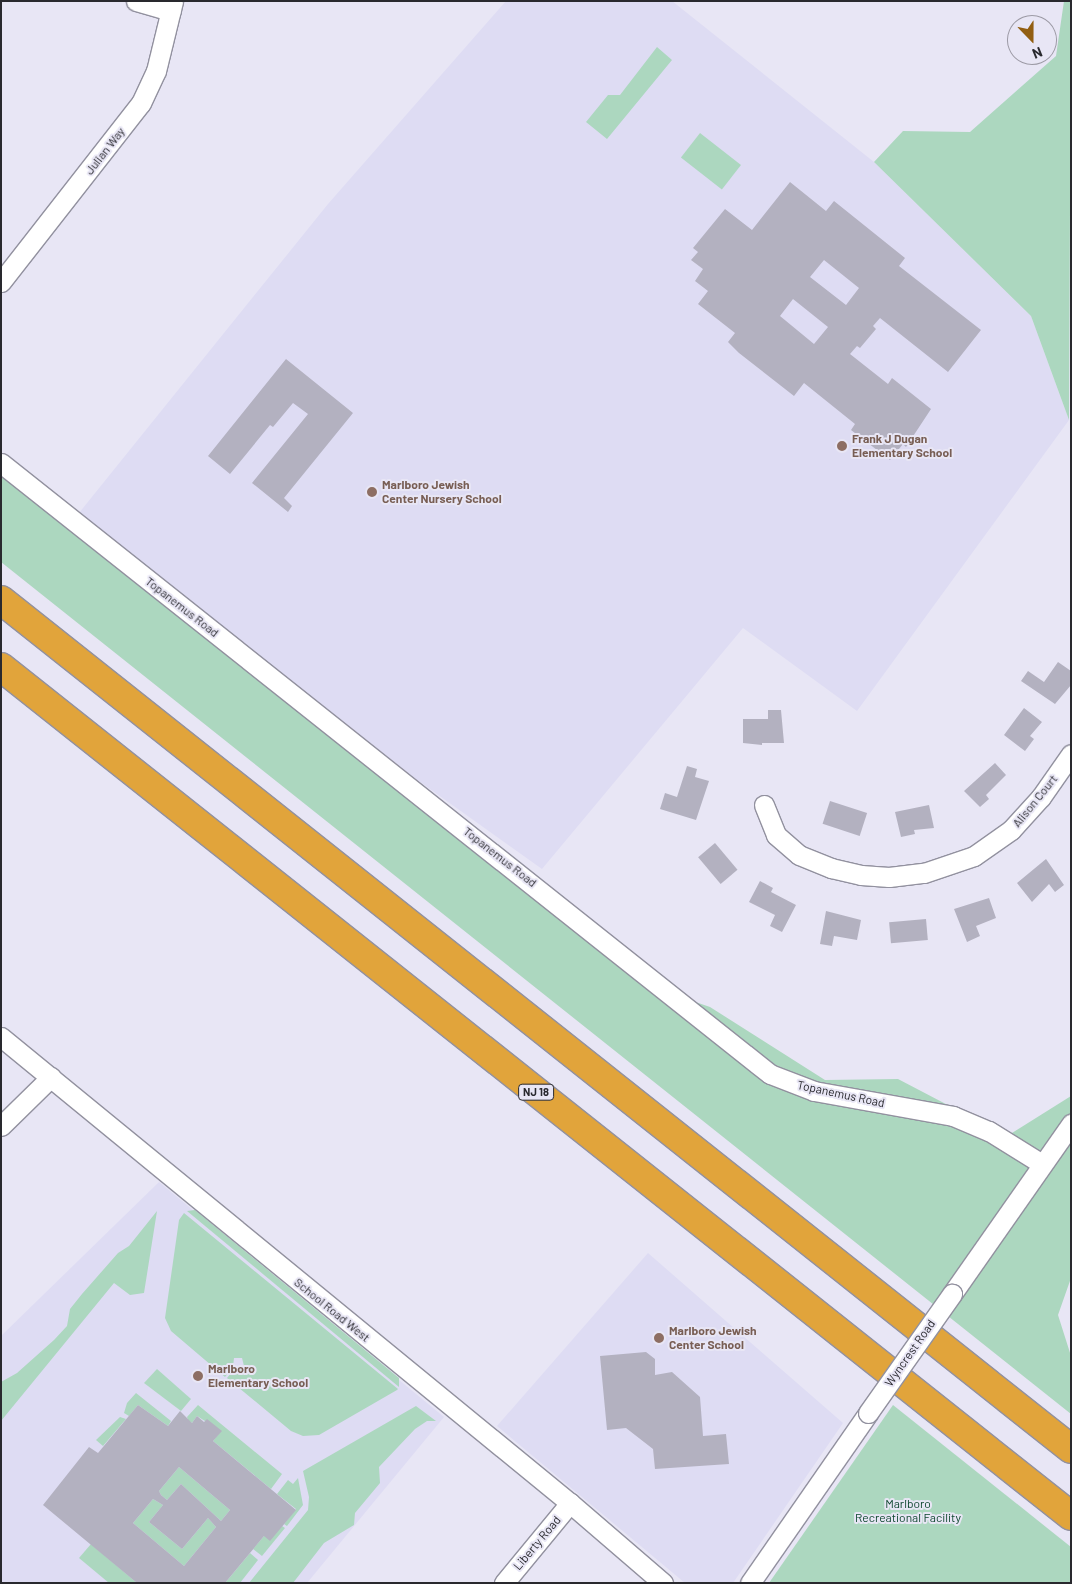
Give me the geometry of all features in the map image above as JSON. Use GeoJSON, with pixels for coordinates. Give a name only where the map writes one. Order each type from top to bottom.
{"type":"FeatureCollection","features":[{"type":"Feature","properties":{"kind":"highway"},"geometry":{"type":"LineString","coordinates":[[1,600],[1071,1449]]}},
{"type":"Feature","properties":{"kind":"highway","name":"NJ 18"},"geometry":{"type":"LineString","coordinates":[[1,667],[1071,1516]]}},
{"type":"Feature","properties":{"kind":"street"},"geometry":{"type":"LineString","coordinates":[[136,1],[172,6]]}},
{"type":"Feature","properties":{"kind":"street","name":"Julian Way"},"geometry":{"type":"LineString","coordinates":[[1,282],[141,103],[156,71],[172,6]]}},
{"type":"Feature","properties":{"kind":"street","name":"Topanemus Road"},"geometry":{"type":"LineString","coordinates":[[1,463],[770,1074],[814,1091],[953,1116],[989,1131],[1042,1164]]}},
{"type":"Feature","properties":{"kind":"street","name":"Alison Court"},"geometry":{"type":"LineString","coordinates":[[764,804],[776,835],[799,855],[831,868],[861,875],[889,877],[924,873],[974,856],[1011,830],[1042,796],[1071,754]]}},
{"type":"Feature","properties":{"kind":"street","name":"School Road West"},"geometry":{"type":"LineString","coordinates":[[1,1038],[570,1503],[663,1583]]}},
{"type":"Feature","properties":{"kind":"street"},"geometry":{"type":"LineString","coordinates":[[1,1126],[51,1077]]}},
{"type":"Feature","properties":{"kind":"street","name":"Wyncrest Road"},"geometry":{"type":"LineString","coordinates":[[750,1583],[1071,1124]]}},
{"type":"Feature","properties":{"kind":"street","name":"Liberty Road"},"geometry":{"type":"LineString","coordinates":[[504,1583],[570,1503]]}},
{"type":"Feature","properties":{"kind":"shaded area","name":"Frank J Dugan Elementary School"},"geometry":{"type":"Polygon","coordinates":[[[506,1],[672,1],[874,162],[1031,316],[1069,420],[857,711],[743,628],[542,869],[416,779],[79,513],[328,204],[506,1]]]}},
{"type":"Feature","properties":{"kind":"shaded area","name":"Marlboro Elementary School"},"geometry":{"type":"Polygon","coordinates":[[[159,1182],[444,1417],[307,1583],[1,1583],[1,1336],[159,1182]]]}},
{"type":"Feature","properties":{"kind":"shaded area","name":"Marlboro Jewish Center School"},"geometry":{"type":"Polygon","coordinates":[[[648,1253],[843,1423],[733,1583],[685,1583],[497,1426],[648,1253]]]}},
{"type":"Feature","properties":{"kind":"green space"},"geometry":{"type":"Polygon","coordinates":[[[1064,1],[1071,1],[1069,420],[1031,316],[874,162],[903,131],[970,132],[1046,65],[1057,65],[1057,49],[1064,1]]]}},
{"type":"Feature","properties":{"kind":"green space"},"geometry":{"type":"Polygon","coordinates":[[[657,47],[672,60],[607,139],[586,122],[608,95],[620,95],[657,47]]]}},
{"type":"Feature","properties":{"kind":"green space"},"geometry":{"type":"Polygon","coordinates":[[[700,133],[741,165],[722,189],[681,157],[700,133]]]}},
{"type":"Feature","properties":{"kind":"green space"},"geometry":{"type":"Polygon","coordinates":[[[1,472],[646,985],[710,1007],[825,1080],[898,1079],[1007,1136],[1071,1096],[1071,1278],[1058,1315],[1071,1356],[1071,1414],[1,562],[1,472]]]}},
{"type":"Feature","properties":{"kind":"green space"},"geometry":{"type":"Polygon","coordinates":[[[195,1210],[399,1378],[399,1387],[187,1211],[195,1210]]]}},
{"type":"Feature","properties":{"kind":"green space"},"geometry":{"type":"Polygon","coordinates":[[[157,1211],[144,1293],[130,1295],[114,1283],[1,1421],[1,1382],[17,1373],[67,1326],[70,1309],[118,1253],[129,1246],[157,1211]]]}},
{"type":"Feature","properties":{"kind":"green space"},"geometry":{"type":"Polygon","coordinates":[[[184,1213],[398,1389],[319,1435],[303,1436],[291,1431],[227,1378],[235,1368],[244,1366],[242,1358],[234,1358],[233,1367],[225,1377],[171,1331],[165,1318],[179,1220],[184,1213]]]}},
{"type":"Feature","properties":{"kind":"green space"},"geometry":{"type":"Polygon","coordinates":[[[157,1369],[191,1399],[181,1411],[144,1383],[157,1369]]]}},
{"type":"Feature","properties":{"kind":"green space"},"geometry":{"type":"Polygon","coordinates":[[[136,1393],[171,1421],[168,1426],[138,1405],[129,1416],[124,1413],[127,1403],[136,1393]]]}},
{"type":"Feature","properties":{"kind":"green space"},"geometry":{"type":"Polygon","coordinates":[[[198,1405],[282,1474],[271,1489],[213,1441],[221,1431],[197,1416],[192,1423],[188,1420],[187,1417],[198,1405]]]}},
{"type":"Feature","properties":{"kind":"green space","name":"Marlboro Recreational Facility"},"geometry":{"type":"Polygon","coordinates":[[[893,1405],[1071,1547],[1071,1583],[769,1583],[893,1405]]]}},
{"type":"Feature","properties":{"kind":"green space"},"geometry":{"type":"Polygon","coordinates":[[[416,1406],[436,1421],[427,1421],[415,1429],[379,1467],[380,1483],[355,1513],[354,1525],[324,1543],[293,1583],[249,1583],[308,1510],[309,1497],[303,1471],[416,1406]]]}},
{"type":"Feature","properties":{"kind":"green space"},"geometry":{"type":"Polygon","coordinates":[[[120,1417],[126,1419],[103,1446],[96,1440],[120,1417]]]}},
{"type":"Feature","properties":{"kind":"green space"},"geometry":{"type":"Polygon","coordinates":[[[179,1467],[230,1510],[221,1521],[181,1484],[167,1500],[161,1495],[159,1491],[179,1467]]]}},
{"type":"Feature","properties":{"kind":"green space"},"geometry":{"type":"Polygon","coordinates":[[[298,1478],[303,1505],[287,1526],[284,1524],[296,1509],[277,1494],[288,1480],[293,1484],[298,1478]]]}},
{"type":"Feature","properties":{"kind":"green space"},"geometry":{"type":"Polygon","coordinates":[[[153,1499],[163,1505],[149,1522],[182,1549],[208,1518],[216,1527],[184,1566],[133,1523],[153,1499]]]}},
{"type":"Feature","properties":{"kind":"green space"},"geometry":{"type":"Polygon","coordinates":[[[282,1526],[285,1528],[262,1556],[253,1549],[264,1536],[282,1526]]]}},
{"type":"Feature","properties":{"kind":"green space"},"geometry":{"type":"Polygon","coordinates":[[[91,1544],[137,1583],[109,1583],[79,1558],[91,1544]]]}},
{"type":"Feature","properties":{"kind":"green space"},"geometry":{"type":"Polygon","coordinates":[[[250,1553],[258,1560],[240,1583],[225,1583],[250,1553]]]}},
{"type":"Feature","properties":{"kind":"building","name":"Frank J Dugan Elementary School"},"geometry":{"type":"Polygon","coordinates":[[[790,182],[826,211],[834,201],[905,258],[899,266],[981,330],[948,372],[880,318],[873,326],[876,329],[860,348],[857,346],[850,354],[888,384],[892,378],[931,409],[906,447],[903,444],[890,460],[851,430],[855,424],[804,383],[794,396],[739,353],[728,342],[735,333],[698,304],[708,291],[695,281],[703,269],[691,260],[698,252],[693,248],[725,209],[752,230],[790,182]],[[824,260],[810,277],[846,305],[859,288],[824,260]],[[793,299],[780,316],[814,344],[828,327],[793,299]]]}},
{"type":"Feature","properties":{"kind":"building"},"geometry":{"type":"Polygon","coordinates":[[[286,359],[353,413],[284,498],[292,506],[288,512],[252,483],[308,414],[293,403],[273,427],[270,425],[230,474],[208,456],[286,359]]]}},
{"type":"Feature","properties":{"kind":"building"},"geometry":{"type":"Polygon","coordinates":[[[1058,662],[1071,671],[1071,685],[1055,704],[1021,681],[1028,671],[1044,682],[1058,662]]]}},
{"type":"Feature","properties":{"kind":"building"},"geometry":{"type":"Polygon","coordinates":[[[1024,708],[1042,722],[1030,736],[1034,739],[1025,751],[1004,735],[1024,708]]]}},
{"type":"Feature","properties":{"kind":"building"},"geometry":{"type":"Polygon","coordinates":[[[768,710],[781,710],[784,743],[762,743],[762,745],[743,743],[743,719],[768,719],[768,710]]]}},
{"type":"Feature","properties":{"kind":"building"},"geometry":{"type":"Polygon","coordinates":[[[995,763],[1006,775],[986,795],[989,799],[980,807],[964,791],[995,763]]]}},
{"type":"Feature","properties":{"kind":"building"},"geometry":{"type":"Polygon","coordinates":[[[687,766],[697,769],[695,777],[709,781],[696,820],[660,809],[665,793],[677,797],[687,766]]]}},
{"type":"Feature","properties":{"kind":"building"},"geometry":{"type":"Polygon","coordinates":[[[830,801],[867,813],[860,836],[823,824],[830,801]]]}},
{"type":"Feature","properties":{"kind":"building"},"geometry":{"type":"Polygon","coordinates":[[[929,805],[934,828],[914,830],[915,834],[901,837],[895,812],[929,805]]]}},
{"type":"Feature","properties":{"kind":"building"},"geometry":{"type":"Polygon","coordinates":[[[715,843],[737,870],[721,884],[698,857],[715,843]]]}},
{"type":"Feature","properties":{"kind":"building"},"geometry":{"type":"Polygon","coordinates":[[[1046,859],[1064,885],[1055,892],[1049,884],[1032,902],[1017,883],[1046,859]]]}},
{"type":"Feature","properties":{"kind":"building"},"geometry":{"type":"Polygon","coordinates":[[[760,881],[773,888],[771,892],[796,905],[782,932],[770,926],[775,915],[749,902],[760,881]]]}},
{"type":"Feature","properties":{"kind":"building"},"geometry":{"type":"Polygon","coordinates":[[[989,898],[996,918],[976,926],[980,936],[967,942],[954,909],[989,898]]]}},
{"type":"Feature","properties":{"kind":"building"},"geometry":{"type":"Polygon","coordinates":[[[826,911],[861,920],[857,940],[834,936],[832,946],[820,944],[826,911]]]}},
{"type":"Feature","properties":{"kind":"building"},"geometry":{"type":"Polygon","coordinates":[[[926,919],[928,940],[891,943],[889,922],[926,919]]]}},
{"type":"Feature","properties":{"kind":"building","name":"Marlboro Jewish Center School"},"geometry":{"type":"Polygon","coordinates":[[[646,1352],[655,1359],[655,1375],[672,1372],[700,1397],[703,1436],[726,1434],[729,1464],[655,1469],[653,1449],[626,1428],[607,1430],[600,1356],[646,1352]]]}},
{"type":"Feature","properties":{"kind":"building"},"geometry":{"type":"Polygon","coordinates":[[[138,1405],[168,1426],[180,1411],[192,1423],[197,1416],[204,1422],[207,1419],[222,1431],[213,1441],[296,1510],[270,1541],[264,1536],[225,1583],[137,1583],[43,1505],[89,1447],[98,1453],[138,1405]],[[179,1467],[159,1491],[161,1495],[167,1500],[181,1484],[221,1521],[230,1510],[179,1467]],[[153,1499],[133,1523],[184,1566],[216,1527],[208,1518],[182,1549],[149,1522],[163,1505],[153,1499]]]}},
{"type":"Feature","properties":{"kind":"place","name":"Frank J Dugan Elementary School"},"geometry":{"type":"Point","coordinates":[842,446]}},
{"type":"Feature","properties":{"kind":"place","name":"Marlboro Jewish Center Nursery School"},"geometry":{"type":"Point","coordinates":[372,492]}},
{"type":"Feature","properties":{"kind":"place","name":"Marlboro Jewish Center School"},"geometry":{"type":"Point","coordinates":[659,1338]}},
{"type":"Feature","properties":{"kind":"place","name":"Marlboro Elementary School"},"geometry":{"type":"Point","coordinates":[198,1376]}}]}
